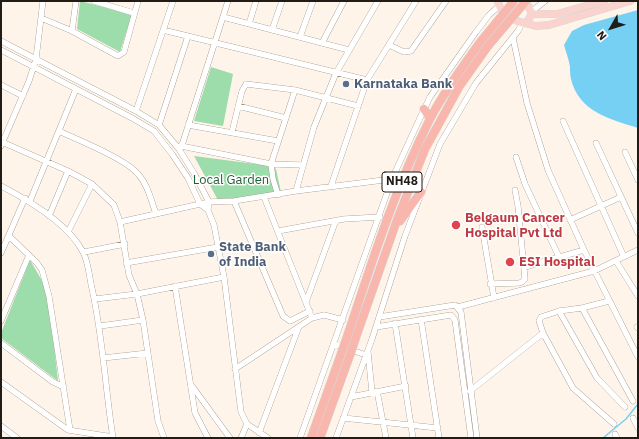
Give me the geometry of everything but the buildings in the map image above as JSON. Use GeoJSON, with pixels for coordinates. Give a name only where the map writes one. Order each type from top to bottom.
{"type":"FeatureCollection","features":[{"type":"Feature","properties":{"kind":"highway","name":"NH48"},"geometry":{"type":"LineString","coordinates":[[352,336],[400,186],[430,118],[481,41],[514,1]]}},
{"type":"Feature","properties":{"kind":"highway","name":"NH48"},"geometry":{"type":"LineString","coordinates":[[311,438],[394,231],[415,172],[434,131],[459,87],[488,46],[526,1]]}},
{"type":"Feature","properties":{"kind":"highway"},"geometry":{"type":"LineString","coordinates":[[424,109],[430,118]]}},
{"type":"Feature","properties":{"kind":"highway"},"geometry":{"type":"LineString","coordinates":[[394,231],[421,192]]}},
{"type":"Feature","properties":{"kind":"highway","name":"NH48"},"geometry":{"type":"LineString","coordinates":[[320,438],[345,354]]}},
{"type":"Feature","properties":{"kind":"main road"},"geometry":{"type":"LineString","coordinates":[[526,1],[532,13]]}},
{"type":"Feature","properties":{"kind":"main road"},"geometry":{"type":"LineString","coordinates":[[532,13],[557,14],[604,1]]}},
{"type":"Feature","properties":{"kind":"main road"},"geometry":{"type":"LineString","coordinates":[[497,3],[509,16],[523,23],[536,26],[549,24],[630,1]]}},
{"type":"Feature","properties":{"kind":"main road"},"geometry":{"type":"LineString","coordinates":[[523,23],[532,13]]}},
{"type":"Feature","properties":{"kind":"street"},"geometry":{"type":"LineString","coordinates":[[42,1],[34,67],[23,96],[4,132],[2,144],[46,160],[92,184],[114,205],[125,244],[126,263],[130,281],[137,294],[143,320],[158,421],[164,438]]}},
{"type":"Feature","properties":{"kind":"street"},"geometry":{"type":"LineString","coordinates":[[72,31],[76,1]]}},
{"type":"Feature","properties":{"kind":"street"},"geometry":{"type":"LineString","coordinates":[[94,1],[134,13]]}},
{"type":"Feature","properties":{"kind":"street"},"geometry":{"type":"LineString","coordinates":[[41,18],[72,31],[118,56],[124,52],[138,1]]}},
{"type":"Feature","properties":{"kind":"street"},"geometry":{"type":"LineString","coordinates":[[136,111],[173,1]]}},
{"type":"Feature","properties":{"kind":"street"},"geometry":{"type":"LineString","coordinates":[[180,148],[228,1]]}},
{"type":"Feature","properties":{"kind":"street"},"geometry":{"type":"LineString","coordinates":[[249,24],[256,1]]}},
{"type":"Feature","properties":{"kind":"street"},"geometry":{"type":"LineString","coordinates":[[272,30],[282,1]]}},
{"type":"Feature","properties":{"kind":"street"},"geometry":{"type":"LineString","coordinates":[[300,37],[313,1]]}},
{"type":"Feature","properties":{"kind":"street"},"geometry":{"type":"LineString","coordinates":[[322,43],[344,1]]}},
{"type":"Feature","properties":{"kind":"street"},"geometry":{"type":"LineString","coordinates":[[296,191],[302,165],[325,98],[336,73],[378,1]]}},
{"type":"Feature","properties":{"kind":"street"},"geometry":{"type":"LineString","coordinates":[[331,186],[367,80],[416,1]]}},
{"type":"Feature","properties":{"kind":"street"},"geometry":{"type":"LineString","coordinates":[[389,45],[404,52],[411,51],[446,1]]}},
{"type":"Feature","properties":{"kind":"street"},"geometry":{"type":"LineString","coordinates":[[532,13],[545,1]]}},
{"type":"Feature","properties":{"kind":"street"},"geometry":{"type":"LineString","coordinates":[[300,438],[380,217],[392,179],[430,97],[497,3]]}},
{"type":"Feature","properties":{"kind":"street"},"geometry":{"type":"LineString","coordinates":[[223,17],[349,50]]}},
{"type":"Feature","properties":{"kind":"street"},"geometry":{"type":"LineString","coordinates":[[336,438],[376,327],[404,236],[440,144],[476,83],[513,38],[523,23]]}},
{"type":"Feature","properties":{"kind":"street"},"geometry":{"type":"LineString","coordinates":[[163,30],[367,80]]}},
{"type":"Feature","properties":{"kind":"street"},"geometry":{"type":"LineString","coordinates":[[159,125],[188,36]]}},
{"type":"Feature","properties":{"kind":"street"},"geometry":{"type":"LineString","coordinates":[[513,38],[540,146],[570,220],[638,357]]}},
{"type":"Feature","properties":{"kind":"street"},"geometry":{"type":"LineString","coordinates":[[1,41],[136,111],[159,125],[180,148],[209,202],[208,210],[224,277],[241,412],[247,424],[268,438]]}},
{"type":"Feature","properties":{"kind":"street"},"geometry":{"type":"LineString","coordinates":[[1,50],[154,131],[184,172],[200,204],[208,210]]}},
{"type":"Feature","properties":{"kind":"street"},"geometry":{"type":"LineString","coordinates":[[232,132],[243,87],[246,84],[295,90],[358,106]]}},
{"type":"Feature","properties":{"kind":"street"},"geometry":{"type":"LineString","coordinates":[[1,85],[23,96]]}},
{"type":"Feature","properties":{"kind":"street"},"geometry":{"type":"LineString","coordinates":[[1,253],[46,160],[76,89]]}},
{"type":"Feature","properties":{"kind":"street"},"geometry":{"type":"LineString","coordinates":[[278,195],[273,179],[271,164],[295,90]]}},
{"type":"Feature","properties":{"kind":"street"},"geometry":{"type":"LineString","coordinates":[[238,106],[286,118]]}},
{"type":"Feature","properties":{"kind":"street"},"geometry":{"type":"LineString","coordinates":[[563,121],[624,257]]}},
{"type":"Feature","properties":{"kind":"street"},"geometry":{"type":"LineString","coordinates":[[188,124],[278,141]]}},
{"type":"Feature","properties":{"kind":"street"},"geometry":{"type":"LineString","coordinates":[[59,131],[109,154],[134,169],[147,188],[156,214]]}},
{"type":"Feature","properties":{"kind":"street"},"geometry":{"type":"LineString","coordinates":[[596,143],[638,233]]}},
{"type":"Feature","properties":{"kind":"street"},"geometry":{"type":"LineString","coordinates":[[180,148],[271,164],[302,165]]}},
{"type":"Feature","properties":{"kind":"street"},"geometry":{"type":"LineString","coordinates":[[625,152],[638,180]]}},
{"type":"Feature","properties":{"kind":"street"},"geometry":{"type":"LineString","coordinates":[[516,157],[525,184],[559,257]]}},
{"type":"Feature","properties":{"kind":"street"},"geometry":{"type":"LineString","coordinates":[[49,216],[68,171]]}},
{"type":"Feature","properties":{"kind":"street"},"geometry":{"type":"LineString","coordinates":[[120,222],[209,202],[234,201],[331,186],[392,179]]}},
{"type":"Feature","properties":{"kind":"street"},"geometry":{"type":"LineString","coordinates":[[68,232],[92,184]]}},
{"type":"Feature","properties":{"kind":"street"},"geometry":{"type":"LineString","coordinates":[[1,186],[27,200],[49,216],[68,232],[84,252],[100,326],[102,358],[113,437],[70,430],[1,382]]}},
{"type":"Feature","properties":{"kind":"street"},"geometry":{"type":"LineString","coordinates":[[490,284],[522,282],[524,279],[525,267],[515,190]]}},
{"type":"Feature","properties":{"kind":"street"},"geometry":{"type":"LineString","coordinates":[[264,197],[312,318]]}},
{"type":"Feature","properties":{"kind":"street"},"geometry":{"type":"LineString","coordinates":[[570,220],[621,197]]}},
{"type":"Feature","properties":{"kind":"street"},"geometry":{"type":"LineString","coordinates":[[234,201],[283,316],[290,321],[310,311]]}},
{"type":"Feature","properties":{"kind":"street"},"geometry":{"type":"LineString","coordinates":[[278,231],[336,220],[380,217]]}},
{"type":"Feature","properties":{"kind":"street"},"geometry":{"type":"LineString","coordinates":[[306,302],[336,220]]}},
{"type":"Feature","properties":{"kind":"street"},"geometry":{"type":"LineString","coordinates":[[482,227],[490,284],[494,298]]}},
{"type":"Feature","properties":{"kind":"street"},"geometry":{"type":"LineString","coordinates":[[9,236],[42,270],[49,296],[70,430]]}},
{"type":"Feature","properties":{"kind":"street"},"geometry":{"type":"LineString","coordinates":[[84,252],[125,244]]}},
{"type":"Feature","properties":{"kind":"street"},"geometry":{"type":"LineString","coordinates":[[126,263],[218,247]]}},
{"type":"Feature","properties":{"kind":"street"},"geometry":{"type":"LineString","coordinates":[[525,267],[584,250]]}},
{"type":"Feature","properties":{"kind":"street"},"geometry":{"type":"LineString","coordinates":[[379,317],[455,305],[458,307],[494,298],[594,271],[637,252]]}},
{"type":"Feature","properties":{"kind":"street"},"geometry":{"type":"LineString","coordinates":[[1,321],[29,255]]}},
{"type":"Feature","properties":{"kind":"street"},"geometry":{"type":"LineString","coordinates":[[616,261],[638,294]]}},
{"type":"Feature","properties":{"kind":"street"},"geometry":{"type":"LineString","coordinates":[[94,299],[137,294],[224,277]]}},
{"type":"Feature","properties":{"kind":"street"},"geometry":{"type":"LineString","coordinates":[[175,286],[192,386],[195,413],[200,426],[208,438]]}},
{"type":"Feature","properties":{"kind":"street"},"geometry":{"type":"LineString","coordinates":[[609,300],[582,308],[559,311],[541,317],[539,321],[543,333],[573,388],[614,424]]}},
{"type":"Feature","properties":{"kind":"street"},"geometry":{"type":"LineString","coordinates":[[458,307],[460,312],[476,438]]}},
{"type":"Feature","properties":{"kind":"street"},"geometry":{"type":"LineString","coordinates":[[582,308],[633,401]]}},
{"type":"Feature","properties":{"kind":"street"},"geometry":{"type":"LineString","coordinates":[[559,311],[596,378],[625,407]]}},
{"type":"Feature","properties":{"kind":"street"},"geometry":{"type":"LineString","coordinates":[[376,327],[421,318],[448,314],[451,315],[455,320],[471,438]]}},
{"type":"Feature","properties":{"kind":"street"},"geometry":{"type":"LineString","coordinates":[[235,369],[298,329],[312,318],[324,315],[343,320]]}},
{"type":"Feature","properties":{"kind":"street"},"geometry":{"type":"LineString","coordinates":[[421,318],[439,438]]}},
{"type":"Feature","properties":{"kind":"street"},"geometry":{"type":"LineString","coordinates":[[100,326],[143,320]]}},
{"type":"Feature","properties":{"kind":"street"},"geometry":{"type":"LineString","coordinates":[[395,323],[413,438]]}},
{"type":"Feature","properties":{"kind":"street"},"geometry":{"type":"LineString","coordinates":[[259,433],[298,329]]}},
{"type":"Feature","properties":{"kind":"street"},"geometry":{"type":"LineString","coordinates":[[470,391],[543,333]]}},
{"type":"Feature","properties":{"kind":"street"},"geometry":{"type":"LineString","coordinates":[[1,342],[53,382],[64,387]]}},
{"type":"Feature","properties":{"kind":"street"},"geometry":{"type":"LineString","coordinates":[[334,344],[367,352]]}},
{"type":"Feature","properties":{"kind":"street"},"geometry":{"type":"LineString","coordinates":[[367,352],[375,392],[384,423],[386,438]]}},
{"type":"Feature","properties":{"kind":"street"},"geometry":{"type":"LineString","coordinates":[[102,358],[148,353]]}},
{"type":"Feature","properties":{"kind":"street"},"geometry":{"type":"LineString","coordinates":[[192,386],[230,438]]}},
{"type":"Feature","properties":{"kind":"street"},"geometry":{"type":"LineString","coordinates":[[351,398],[406,386]]}},
{"type":"Feature","properties":{"kind":"street"},"geometry":{"type":"LineString","coordinates":[[343,418],[438,428]]}},
{"type":"Feature","properties":{"kind":"street"},"geometry":{"type":"LineString","coordinates":[[633,418],[638,428]]}},
{"type":"Feature","properties":{"kind":"street"},"geometry":{"type":"LineString","coordinates":[[241,438],[247,424]]}},
{"type":"Feature","properties":{"kind":"street"},"geometry":{"type":"LineString","coordinates":[[1,426],[15,437]]}},
{"type":"Feature","properties":{"kind":"green space"},"geometry":{"type":"Polygon","coordinates":[[[80,1],[132,14],[120,52],[77,29],[80,1]]]}},
{"type":"Feature","properties":{"kind":"green space"},"geometry":{"type":"Polygon","coordinates":[[[211,67],[233,74],[223,126],[194,121],[211,67]]]}},
{"type":"Feature","properties":{"kind":"green space","name":"Local Garden"},"geometry":{"type":"Polygon","coordinates":[[[194,156],[271,166],[276,169],[281,192],[219,202],[194,156]]]}},
{"type":"Feature","properties":{"kind":"green space"},"geometry":{"type":"Polygon","coordinates":[[[30,260],[48,291],[58,381],[1,338],[1,333],[30,260]]]}},
{"type":"Feature","properties":{"kind":"water"},"geometry":{"type":"Polygon","coordinates":[[[638,10],[638,128],[607,117],[588,107],[575,90],[570,74],[570,64],[564,45],[572,31],[584,25],[638,10]]]}},
{"type":"Feature","properties":{"kind":"waterway"},"geometry":{"type":"LineString","coordinates":[[603,438],[626,419],[638,404]]}},
{"type":"Feature","properties":{"kind":"place","name":"Karnataka Bank"},"geometry":{"type":"Point","coordinates":[346,84]}},
{"type":"Feature","properties":{"kind":"place","name":"Belgaum Cancer Hospital Pvt Ltd"},"geometry":{"type":"Point","coordinates":[456,225]}},
{"type":"Feature","properties":{"kind":"place","name":"State Bank of India"},"geometry":{"type":"Point","coordinates":[211,254]}},
{"type":"Feature","properties":{"kind":"place","name":"ESI Hospital"},"geometry":{"type":"Point","coordinates":[510,262]}}]}
